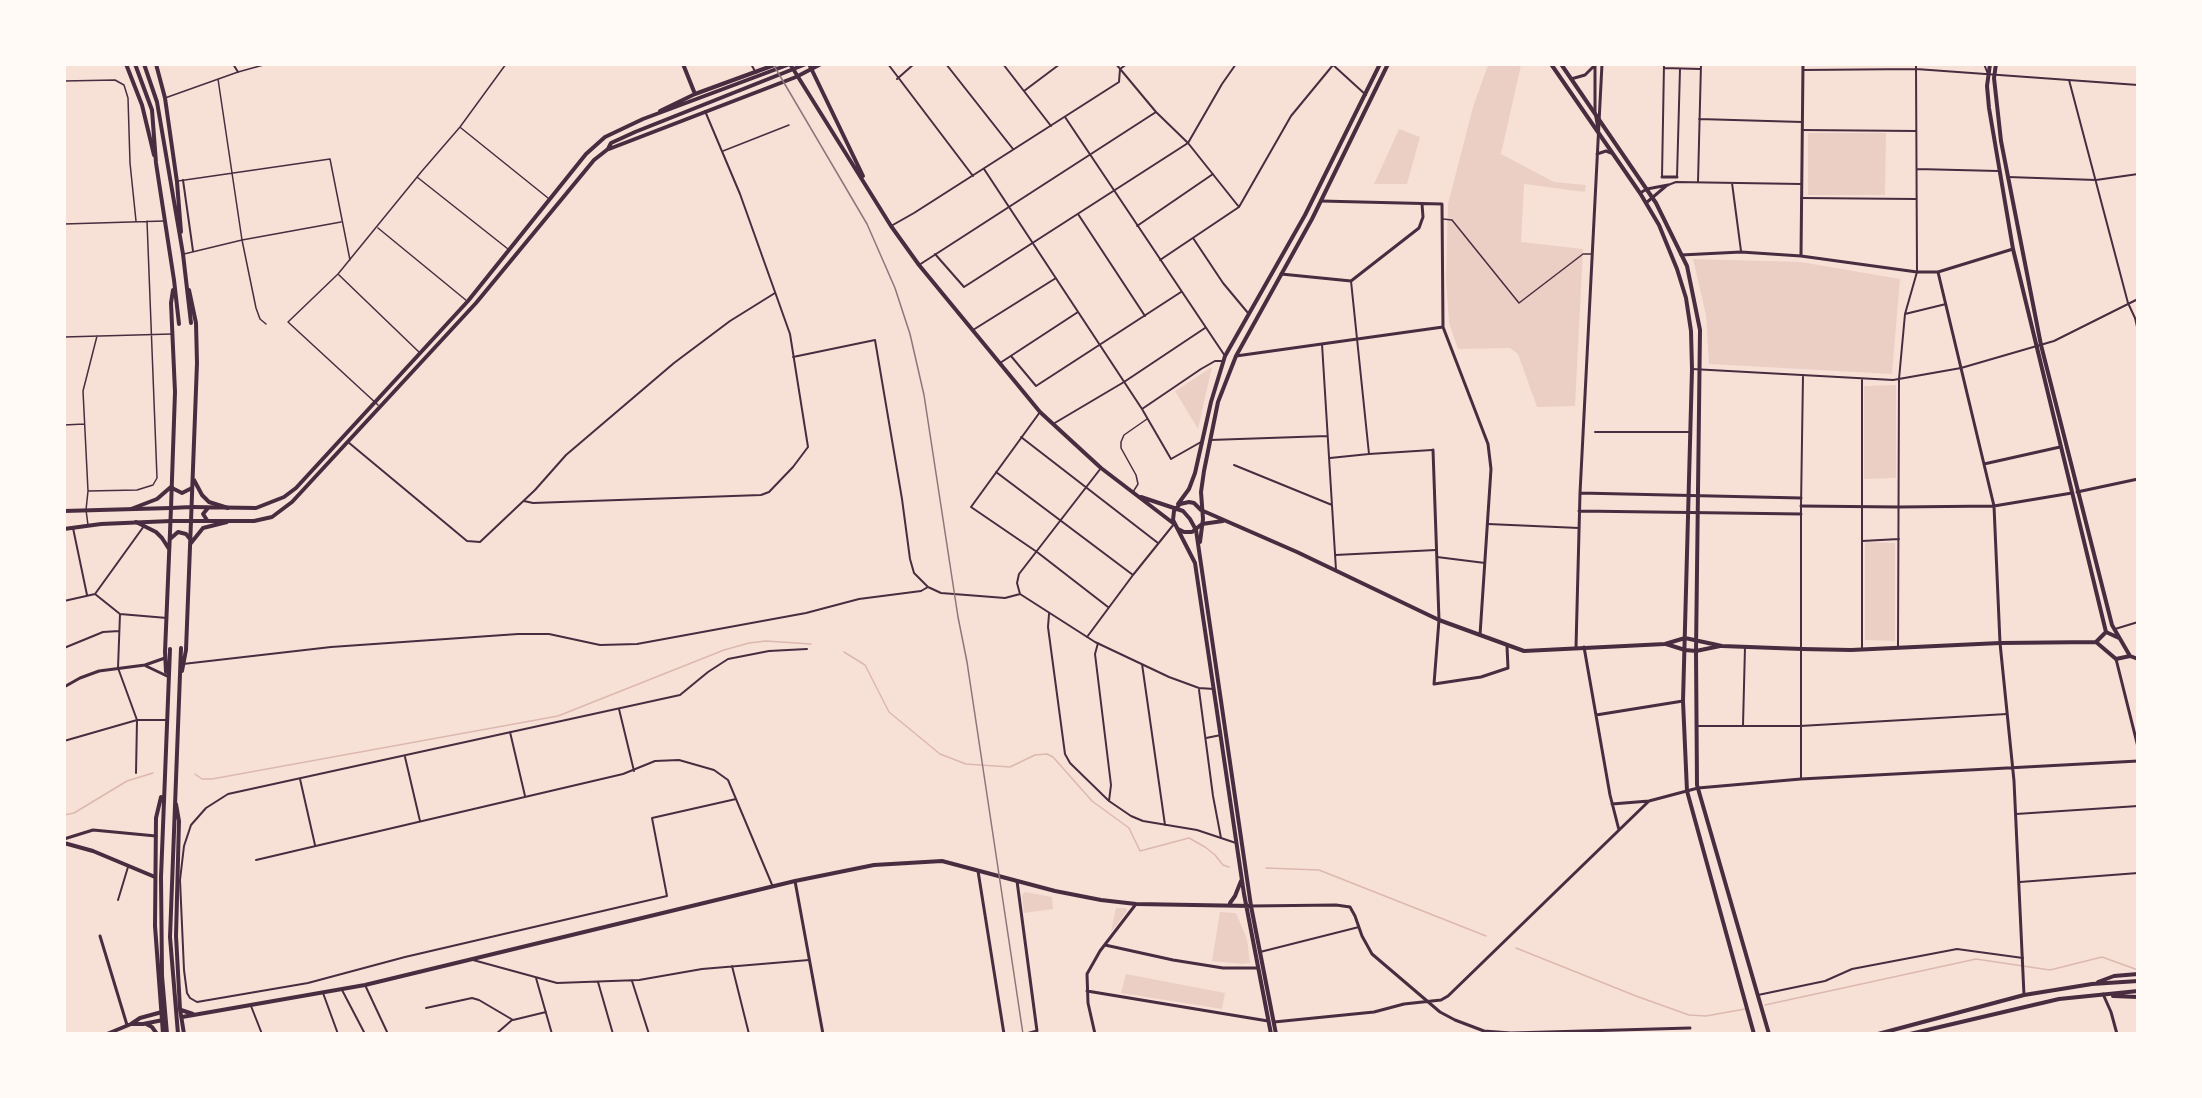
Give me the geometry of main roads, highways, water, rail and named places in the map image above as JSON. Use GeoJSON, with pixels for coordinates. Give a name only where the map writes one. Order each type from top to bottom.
{"type":"FeatureCollection","features":[{"type":"Feature","properties":{"kind":"main road"},"geometry":{"type":"LineString","coordinates":[[126,64],[142,105],[156,163],[179,324]]}},
{"type":"Feature","properties":{"kind":"main road"},"geometry":{"type":"LineString","coordinates":[[135,64],[152,110],[156,163]]}},
{"type":"Feature","properties":{"kind":"main road"},"geometry":{"type":"LineString","coordinates":[[144,64],[157,102],[183,254],[191,323]]}},
{"type":"Feature","properties":{"kind":"main road"},"geometry":{"type":"LineString","coordinates":[[156,64],[165,98],[177,182],[183,254]]}},
{"type":"Feature","properties":{"kind":"main road"},"geometry":{"type":"LineString","coordinates":[[683,64],[696,94]]}},
{"type":"Feature","properties":{"kind":"main road"},"geometry":{"type":"LineString","coordinates":[[64,511],[191,507],[256,508],[284,497],[296,488],[468,302],[586,154],[605,137],[696,94],[777,64]]}},
{"type":"Feature","properties":{"kind":"main road"},"geometry":{"type":"LineString","coordinates":[[643,119],[790,64],[891,226],[919,265],[1040,412],[1101,468],[1184,532],[1196,530],[1202,524],[1224,520]]}},
{"type":"Feature","properties":{"kind":"main road"},"geometry":{"type":"LineString","coordinates":[[608,149],[611,143],[635,132],[808,64],[870,190]]}},
{"type":"Feature","properties":{"kind":"main road"},"geometry":{"type":"LineString","coordinates":[[64,524],[65,529],[136,522],[254,521],[272,517],[292,502],[476,303],[594,160],[608,149],[788,80],[821,64]]}},
{"type":"Feature","properties":{"kind":"main road"},"geometry":{"type":"LineString","coordinates":[[1276,1034],[1260,952],[1241,880],[1195,563],[1174,524],[1173,516],[1196,469],[1211,402],[1224,358],[1314,198],[1380,64]]}},
{"type":"Feature","properties":{"kind":"main road"},"geometry":{"type":"LineString","coordinates":[[1200,545],[1201,492],[1218,402],[1236,356],[1321,201],[1388,64]]}},
{"type":"Feature","properties":{"kind":"main road"},"geometry":{"type":"LineString","coordinates":[[1551,64],[1646,203],[1667,242],[1686,298],[1691,331],[1692,369],[1683,701],[1687,790],[1754,1034]]}},
{"type":"Feature","properties":{"kind":"main road"},"geometry":{"type":"LineString","coordinates":[[1561,64],[1653,198],[1687,266],[1700,330],[1696,639],[1698,788],[1769,1034]]}},
{"type":"Feature","properties":{"kind":"main road"},"geometry":{"type":"LineString","coordinates":[[1990,64],[1989,108],[1998,171],[2035,346],[2060,447],[2114,627],[2130,656]]}},
{"type":"Feature","properties":{"kind":"main road"},"geometry":{"type":"LineString","coordinates":[[1996,64],[1994,74],[2001,141],[2041,345],[2106,632]]}},
{"type":"Feature","properties":{"kind":"main road"},"geometry":{"type":"LineString","coordinates":[[1314,198],[1321,201]]}},
{"type":"Feature","properties":{"kind":"main road"},"geometry":{"type":"LineString","coordinates":[[1274,271],[1281,274]]}},
{"type":"Feature","properties":{"kind":"main road"},"geometry":{"type":"LineString","coordinates":[[168,684],[165,658],[175,375],[171,303],[174,283]]}},
{"type":"Feature","properties":{"kind":"main road"},"geometry":{"type":"LineString","coordinates":[[180,684],[190,546],[197,363],[196,323],[193,300],[187,283]]}},
{"type":"Feature","properties":{"kind":"main road"},"geometry":{"type":"LineString","coordinates":[[1224,358],[1236,356]]}},
{"type":"Feature","properties":{"kind":"main road"},"geometry":{"type":"LineString","coordinates":[[1196,469],[1204,471]]}},
{"type":"Feature","properties":{"kind":"main road"},"geometry":{"type":"LineString","coordinates":[[193,478],[202,495],[210,502],[228,508]]}},
{"type":"Feature","properties":{"kind":"main road"},"geometry":{"type":"LineString","coordinates":[[172,486],[182,493],[192,488]]}},
{"type":"Feature","properties":{"kind":"main road"},"geometry":{"type":"LineString","coordinates":[[131,509],[157,498],[172,486]]}},
{"type":"Feature","properties":{"kind":"main road"},"geometry":{"type":"LineString","coordinates":[[1135,494],[1176,507],[1191,519],[1200,545],[1250,896],[1249,906],[1258,968],[1271,1034]]}},
{"type":"Feature","properties":{"kind":"main road"},"geometry":{"type":"LineString","coordinates":[[1176,507],[1180,504],[1194,503],[1201,510],[1439,620],[1480,637],[1524,651],[1665,644],[1685,638],[1722,646],[1802,649],[2096,642],[2116,658],[2130,656],[2138,659]]}},
{"type":"Feature","properties":{"kind":"main road"},"geometry":{"type":"LineString","coordinates":[[209,507],[203,514],[204,518],[209,521]]}},
{"type":"Feature","properties":{"kind":"main road"},"geometry":{"type":"LineString","coordinates":[[136,522],[162,538],[170,550]]}},
{"type":"Feature","properties":{"kind":"main road"},"geometry":{"type":"LineString","coordinates":[[190,546],[203,528],[227,522]]}},
{"type":"Feature","properties":{"kind":"main road"},"geometry":{"type":"LineString","coordinates":[[170,540],[178,532],[186,534],[190,539]]}},
{"type":"Feature","properties":{"kind":"main road"},"geometry":{"type":"LineString","coordinates":[[2106,632],[2121,638]]}},
{"type":"Feature","properties":{"kind":"main road"},"geometry":{"type":"LineString","coordinates":[[2096,642],[2106,632]]}},
{"type":"Feature","properties":{"kind":"main road"},"geometry":{"type":"LineString","coordinates":[[1665,644],[1696,651],[1722,646]]}},
{"type":"Feature","properties":{"kind":"main road"},"geometry":{"type":"LineString","coordinates":[[178,1034],[170,937],[182,648]]}},
{"type":"Feature","properties":{"kind":"main road"},"geometry":{"type":"LineString","coordinates":[[165,1033],[162,976],[162,830],[170,649]]}},
{"type":"Feature","properties":{"kind":"main road"},"geometry":{"type":"LineString","coordinates":[[163,791],[156,818],[155,938],[165,1033]]}},
{"type":"Feature","properties":{"kind":"main road"},"geometry":{"type":"LineString","coordinates":[[175,791],[179,820],[176,936],[180,1010],[184,1032]]}},
{"type":"Feature","properties":{"kind":"main road"},"geometry":{"type":"LineString","coordinates":[[64,843],[93,851],[155,877]]}},
{"type":"Feature","properties":{"kind":"main road"},"geometry":{"type":"LineString","coordinates":[[129,1025],[163,1020],[173,1024],[194,1014],[342,990],[795,881],[874,865],[935,861],[1077,896],[1136,904],[1249,906]]}},
{"type":"Feature","properties":{"kind":"main road"},"geometry":{"type":"LineString","coordinates":[[1229,904],[1235,897],[1241,880]]}},
{"type":"Feature","properties":{"kind":"main road"},"geometry":{"type":"LineString","coordinates":[[1235,897],[1244,894],[1250,896]]}},
{"type":"Feature","properties":{"kind":"main road"},"geometry":{"type":"LineString","coordinates":[[2092,984],[2114,976],[2138,974]]}},
{"type":"Feature","properties":{"kind":"main road"},"geometry":{"type":"LineString","coordinates":[[1878,1034],[2025,995],[2092,984],[2138,981]]}},
{"type":"Feature","properties":{"kind":"main road"},"geometry":{"type":"LineString","coordinates":[[1910,1034],[2059,999],[2138,991]]}},
{"type":"Feature","properties":{"kind":"main road"},"geometry":{"type":"LineString","coordinates":[[2103,994],[2138,997]]}},
{"type":"Feature","properties":{"kind":"main road"},"geometry":{"type":"LineString","coordinates":[[160,998],[170,1002],[179,996]]}},
{"type":"Feature","properties":{"kind":"main road"},"geometry":{"type":"LineString","coordinates":[[107,1034],[172,1005],[194,1014]]}},
{"type":"Feature","properties":{"kind":"main road"},"geometry":{"type":"LineString","coordinates":[[145,1024],[152,1027],[157,1034]]}},
{"type":"Feature","properties":{"kind":"main road"},"geometry":{"type":"LineString","coordinates":[[165,1033],[173,1027],[184,1032]]}},
{"type":"Feature","properties":{"kind":"waterway"},"geometry":{"type":"LineString","coordinates":[[195,774],[202,779],[212,779],[558,716],[724,650],[766,641],[811,644]]}},
{"type":"Feature","properties":{"kind":"waterway"},"geometry":{"type":"LineString","coordinates":[[844,652],[865,665],[889,712],[940,754],[966,764],[1010,767],[1035,755],[1047,754],[1053,757],[1092,801],[1129,828],[1140,851],[1189,838],[1205,847],[1223,865],[1229,867]]}},
{"type":"Feature","properties":{"kind":"waterway"},"geometry":{"type":"LineString","coordinates":[[64,815],[74,813],[127,781],[153,773]]}},
{"type":"Feature","properties":{"kind":"waterway"},"geometry":{"type":"LineString","coordinates":[[1266,868],[1319,870],[1486,936]]}},
{"type":"Feature","properties":{"kind":"waterway"},"geometry":{"type":"LineString","coordinates":[[1516,948],[1689,1015],[1706,1016],[1745,1009]]}},
{"type":"Feature","properties":{"kind":"waterway"},"geometry":{"type":"LineString","coordinates":[[1765,1005],[1976,959],[2050,970],[2102,957],[2138,970]]}},
{"type":"Feature","properties":{"kind":"railway"},"geometry":{"type":"LineString","coordinates":[[773,64],[867,224],[895,288],[910,334],[924,395],[1023,1034]]}}]}
